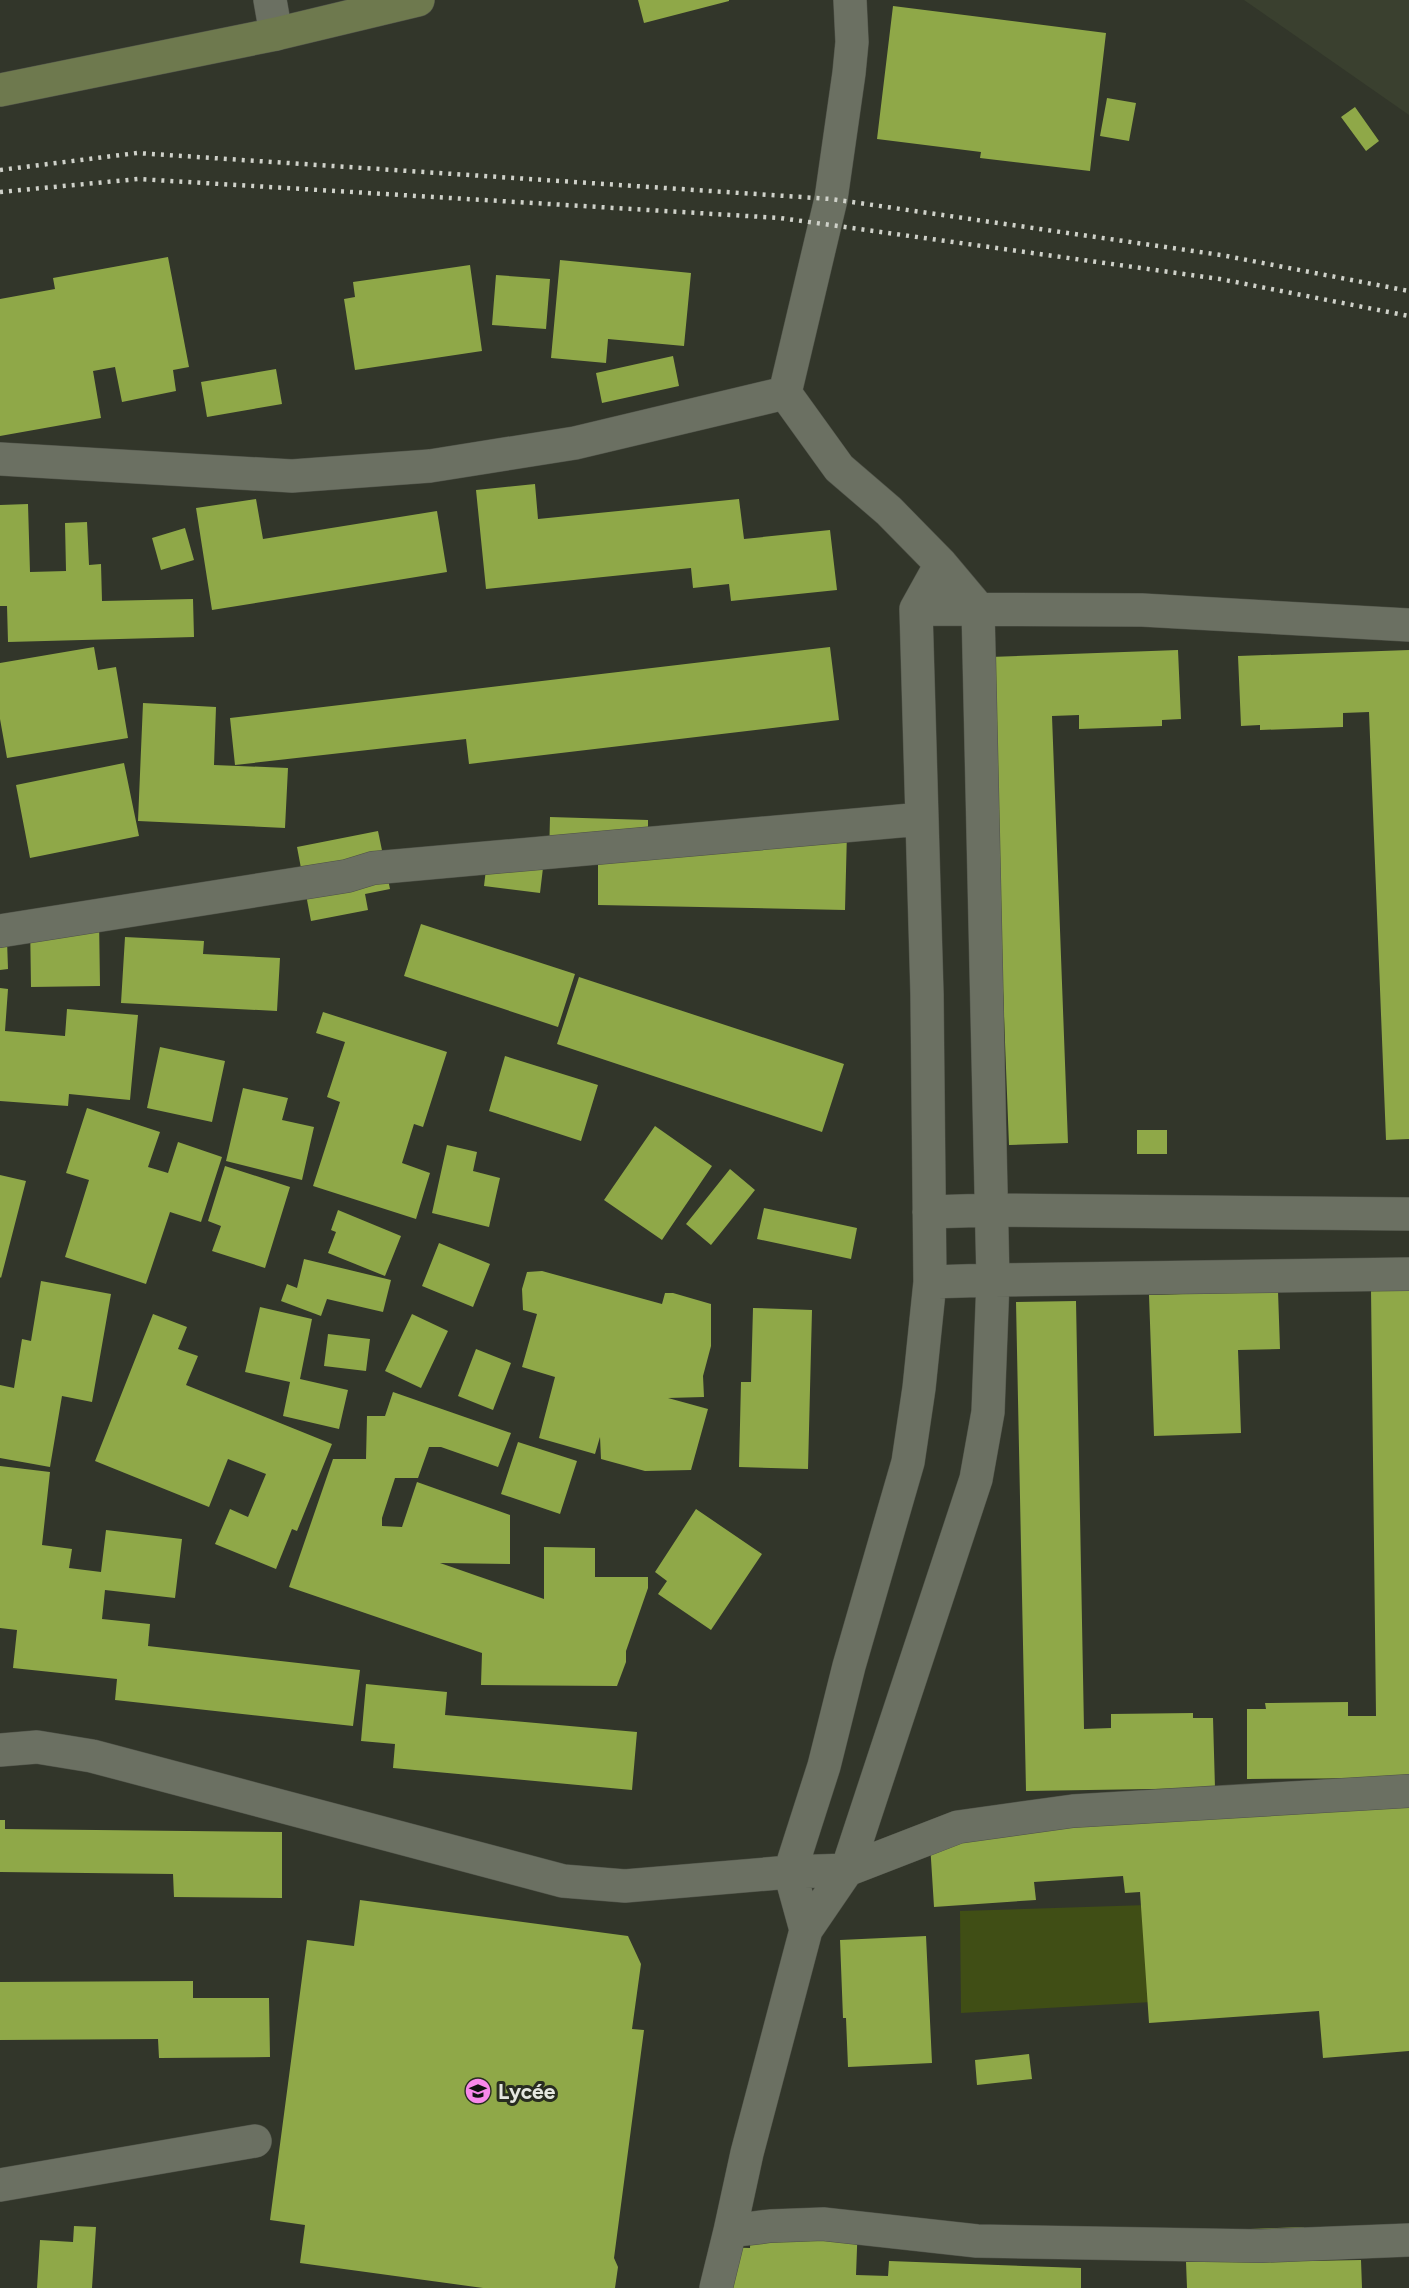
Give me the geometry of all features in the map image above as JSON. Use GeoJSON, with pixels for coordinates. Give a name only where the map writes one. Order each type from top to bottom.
{"type":"FeatureCollection","features":[{"type":"Feature","properties":{"kind":"main road"},"geometry":{"type":"LineString","coordinates":[[0,90],[276,34],[418,0]]}},
{"type":"Feature","properties":{"kind":"street"},"geometry":{"type":"LineString","coordinates":[[270,0],[276,34]]}},
{"type":"Feature","properties":{"kind":"street"},"geometry":{"type":"LineString","coordinates":[[716,2288],[750,2142],[806,1930],[846,1870],[976,1479],[988,1412],[993,1280],[978,608],[941,564],[889,511],[839,468],[785,393],[826,225],[838,153],[851,53],[850,0]]}},
{"type":"Feature","properties":{"kind":"street"},"geometry":{"type":"LineString","coordinates":[[0,459],[292,476],[430,466],[575,443],[785,393]]}},
{"type":"Feature","properties":{"kind":"street"},"geometry":{"type":"LineString","coordinates":[[806,1930],[790,1872],[824,1766],[849,1666],[908,1462],[930,1282],[927,994],[916,609],[941,564]]}},
{"type":"Feature","properties":{"kind":"street"},"geometry":{"type":"LineString","coordinates":[[916,609],[1142,610],[1409,625]]}},
{"type":"Feature","properties":{"kind":"street"},"geometry":{"type":"LineString","coordinates":[[0,931],[347,876],[373,868],[922,819]]}},
{"type":"Feature","properties":{"kind":"street"},"geometry":{"type":"LineString","coordinates":[[929,1212],[992,1210],[1409,1214]]}},
{"type":"Feature","properties":{"kind":"street"},"geometry":{"type":"LineString","coordinates":[[930,1282],[1409,1275]]}},
{"type":"Feature","properties":{"kind":"street"},"geometry":{"type":"LineString","coordinates":[[0,1750],[38,1747],[92,1756],[564,1881],[625,1886],[707,1881],[790,1872],[846,1870],[958,1827],[1073,1811],[1409,1791]]}},
{"type":"Feature","properties":{"kind":"street"},"geometry":{"type":"LineString","coordinates":[[0,2185],[255,2141]]}},
{"type":"Feature","properties":{"kind":"street"},"geometry":{"type":"LineString","coordinates":[[730,2230],[824,2224],[977,2241],[1261,2246],[1409,2240]]}},
{"type":"Feature","properties":{"kind":"shaded area"},"geometry":{"type":"Polygon","coordinates":[[[1244,0],[1409,0],[1409,115],[1244,0]]]}},
{"type":"Feature","properties":{"kind":"green space"},"geometry":{"type":"Polygon","coordinates":[[[1147,1905],[1152,2002],[961,2013],[960,1911],[1147,1905]]]}},
{"type":"Feature","properties":{"kind":"building"},"geometry":{"type":"Polygon","coordinates":[[[638,0],[729,0],[729,1],[644,23],[638,0]]]}},
{"type":"Feature","properties":{"kind":"building"},"geometry":{"type":"Polygon","coordinates":[[[893,6],[1106,33],[1090,171],[980,158],[981,152],[877,139],[893,6]]]}},
{"type":"Feature","properties":{"kind":"building"},"geometry":{"type":"Polygon","coordinates":[[[1107,98],[1136,103],[1129,141],[1100,136],[1107,98]]]}},
{"type":"Feature","properties":{"kind":"building"},"geometry":{"type":"Polygon","coordinates":[[[1355,107],[1379,141],[1366,151],[1341,117],[1355,107]]]}},
{"type":"Feature","properties":{"kind":"building"},"geometry":{"type":"Polygon","coordinates":[[[168,257],[189,367],[173,370],[176,391],[122,402],[115,367],[93,371],[101,418],[0,436],[0,299],[55,289],[53,278],[168,257]]]}},
{"type":"Feature","properties":{"kind":"building"},"geometry":{"type":"Polygon","coordinates":[[[560,260],[691,273],[684,346],[608,339],[606,363],[551,358],[560,260]]]}},
{"type":"Feature","properties":{"kind":"building"},"geometry":{"type":"Polygon","coordinates":[[[470,265],[482,351],[355,370],[344,299],[355,297],[353,282],[470,265]]]}},
{"type":"Feature","properties":{"kind":"building"},"geometry":{"type":"Polygon","coordinates":[[[496,275],[550,279],[546,329],[492,325],[496,275]]]}},
{"type":"Feature","properties":{"kind":"building"},"geometry":{"type":"Polygon","coordinates":[[[673,356],[679,386],[602,403],[596,373],[673,356]]]}},
{"type":"Feature","properties":{"kind":"building"},"geometry":{"type":"Polygon","coordinates":[[[276,369],[282,404],[207,417],[201,382],[276,369]]]}},
{"type":"Feature","properties":{"kind":"building"},"geometry":{"type":"Polygon","coordinates":[[[535,484],[538,519],[739,499],[744,539],[830,530],[837,590],[731,601],[729,584],[693,588],[691,568],[486,589],[476,490],[535,484]]]}},
{"type":"Feature","properties":{"kind":"building"},"geometry":{"type":"Polygon","coordinates":[[[256,499],[263,539],[437,511],[447,572],[212,610],[196,508],[256,499]]]}},
{"type":"Feature","properties":{"kind":"building"},"geometry":{"type":"Polygon","coordinates":[[[28,504],[30,572],[66,571],[65,523],[87,522],[89,565],[101,564],[102,601],[193,599],[194,637],[8,642],[7,606],[0,606],[0,505],[28,504]]]}},
{"type":"Feature","properties":{"kind":"building"},"geometry":{"type":"Polygon","coordinates":[[[185,528],[194,560],[161,570],[152,538],[185,528]]]}},
{"type":"Feature","properties":{"kind":"building"},"geometry":{"type":"Polygon","coordinates":[[[94,647],[98,670],[116,667],[128,738],[7,758],[0,719],[0,663],[94,647]]]}},
{"type":"Feature","properties":{"kind":"building"},"geometry":{"type":"Polygon","coordinates":[[[830,647],[839,720],[469,764],[466,739],[235,765],[230,718],[830,647]]]}},
{"type":"Feature","properties":{"kind":"building"},"geometry":{"type":"Polygon","coordinates":[[[1178,650],[1181,719],[1162,720],[1162,726],[1079,729],[1079,715],[1052,716],[1068,1143],[1009,1145],[990,657],[1178,650]]]}},
{"type":"Feature","properties":{"kind":"building"},"geometry":{"type":"Polygon","coordinates":[[[1409,650],[1409,1139],[1386,1140],[1369,712],[1343,713],[1343,727],[1260,730],[1260,725],[1241,726],[1238,656],[1409,650]]]}},
{"type":"Feature","properties":{"kind":"building"},"geometry":{"type":"Polygon","coordinates":[[[143,703],[216,707],[214,765],[288,768],[285,828],[138,821],[143,703]]]}},
{"type":"Feature","properties":{"kind":"building"},"geometry":{"type":"Polygon","coordinates":[[[124,763],[139,836],[30,858],[16,785],[124,763]]]}},
{"type":"Feature","properties":{"kind":"building"},"geometry":{"type":"Polygon","coordinates":[[[550,817],[648,820],[648,848],[847,832],[845,910],[598,905],[598,859],[549,858],[550,817]]]}},
{"type":"Feature","properties":{"kind":"building"},"geometry":{"type":"Polygon","coordinates":[[[378,831],[390,889],[365,894],[368,910],[311,921],[297,847],[378,831]]]}},
{"type":"Feature","properties":{"kind":"building"},"geometry":{"type":"Polygon","coordinates":[[[489,844],[545,851],[540,893],[484,886],[489,844]]]}},
{"type":"Feature","properties":{"kind":"building"},"geometry":{"type":"Polygon","coordinates":[[[99,918],[100,986],[31,987],[30,919],[99,918]]]}},
{"type":"Feature","properties":{"kind":"building"},"geometry":{"type":"Polygon","coordinates":[[[421,924],[575,974],[558,1027],[404,976],[421,924]]]}},
{"type":"Feature","properties":{"kind":"building"},"geometry":{"type":"Polygon","coordinates":[[[125,937],[204,941],[203,954],[280,958],[277,1011],[121,1003],[125,937]]]}},
{"type":"Feature","properties":{"kind":"building"},"geometry":{"type":"Polygon","coordinates":[[[7,940],[8,969],[0,970],[0,941],[7,940]]]}},
{"type":"Feature","properties":{"kind":"building"},"geometry":{"type":"Polygon","coordinates":[[[579,977],[844,1064],[822,1132],[557,1044],[579,977]]]}},
{"type":"Feature","properties":{"kind":"building"},"geometry":{"type":"Polygon","coordinates":[[[0,988],[8,989],[5,1031],[65,1036],[67,1009],[138,1015],[130,1100],[69,1094],[68,1106],[0,1101],[0,988]]]}},
{"type":"Feature","properties":{"kind":"building"},"geometry":{"type":"Polygon","coordinates":[[[323,1012],[447,1052],[423,1127],[414,1124],[402,1163],[430,1173],[416,1219],[313,1186],[340,1102],[327,1097],[345,1042],[316,1033],[323,1012]]]}},
{"type":"Feature","properties":{"kind":"building"},"geometry":{"type":"Polygon","coordinates":[[[160,1047],[225,1061],[212,1122],[147,1108],[160,1047]]]}},
{"type":"Feature","properties":{"kind":"building"},"geometry":{"type":"Polygon","coordinates":[[[505,1056],[598,1085],[581,1141],[489,1111],[505,1056]]]}},
{"type":"Feature","properties":{"kind":"building"},"geometry":{"type":"Polygon","coordinates":[[[243,1088],[288,1098],[282,1120],[314,1127],[302,1180],[226,1161],[243,1088]]]}},
{"type":"Feature","properties":{"kind":"building"},"geometry":{"type":"Polygon","coordinates":[[[87,1108],[160,1132],[148,1167],[168,1173],[178,1142],[222,1157],[201,1222],[170,1212],[146,1284],[65,1257],[89,1180],[66,1173],[87,1108]]]}},
{"type":"Feature","properties":{"kind":"building"},"geometry":{"type":"Polygon","coordinates":[[[655,1126],[712,1166],[662,1240],[604,1200],[655,1126]]]}},
{"type":"Feature","properties":{"kind":"building"},"geometry":{"type":"Polygon","coordinates":[[[1137,1130],[1167,1130],[1167,1154],[1137,1154],[1137,1130]]]}},
{"type":"Feature","properties":{"kind":"building"},"geometry":{"type":"Polygon","coordinates":[[[447,1145],[477,1152],[473,1171],[500,1178],[489,1227],[432,1213],[447,1145]]]}},
{"type":"Feature","properties":{"kind":"building"},"geometry":{"type":"Polygon","coordinates":[[[225,1166],[290,1187],[265,1268],[212,1251],[221,1226],[208,1221],[225,1166]]]}},
{"type":"Feature","properties":{"kind":"building"},"geometry":{"type":"Polygon","coordinates":[[[730,1169],[755,1190],[711,1245],[686,1224],[730,1169]]]}},
{"type":"Feature","properties":{"kind":"building"},"geometry":{"type":"Polygon","coordinates":[[[0,1175],[26,1181],[1,1278],[0,1277],[0,1175]]]}},
{"type":"Feature","properties":{"kind":"building"},"geometry":{"type":"Polygon","coordinates":[[[764,1208],[857,1228],[851,1259],[757,1239],[764,1208]]]}},
{"type":"Feature","properties":{"kind":"building"},"geometry":{"type":"Polygon","coordinates":[[[338,1210],[401,1236],[385,1276],[328,1253],[336,1232],[331,1230],[338,1210]]]}},
{"type":"Feature","properties":{"kind":"building"},"geometry":{"type":"Polygon","coordinates":[[[439,1243],[490,1264],[473,1307],[422,1286],[439,1243]]]}},
{"type":"Feature","properties":{"kind":"building"},"geometry":{"type":"Polygon","coordinates":[[[304,1259],[391,1280],[383,1312],[327,1299],[321,1316],[281,1301],[287,1284],[297,1288],[304,1259]]]}},
{"type":"Feature","properties":{"kind":"building"},"geometry":{"type":"Polygon","coordinates":[[[542,1271],[662,1304],[665,1293],[673,1293],[711,1304],[711,1346],[703,1376],[704,1397],[668,1398],[708,1409],[691,1470],[645,1471],[601,1459],[600,1437],[595,1454],[539,1438],[555,1377],[522,1367],[537,1314],[523,1310],[522,1289],[527,1272],[542,1271]]]}},
{"type":"Feature","properties":{"kind":"building"},"geometry":{"type":"Polygon","coordinates":[[[41,1281],[111,1294],[92,1402],[62,1396],[50,1467],[0,1458],[0,1385],[14,1388],[22,1339],[31,1341],[41,1281]]]}},
{"type":"Feature","properties":{"kind":"building"},"geometry":{"type":"Polygon","coordinates":[[[1371,1289],[1409,1289],[1409,1778],[1247,1779],[1247,1709],[1266,1709],[1265,1703],[1348,1702],[1348,1716],[1376,1716],[1371,1289]]]}},
{"type":"Feature","properties":{"kind":"building"},"geometry":{"type":"Polygon","coordinates":[[[1278,1291],[1280,1349],[1238,1350],[1241,1433],[1154,1436],[1149,1295],[1278,1291]]]}},
{"type":"Feature","properties":{"kind":"building"},"geometry":{"type":"Polygon","coordinates":[[[1076,1301],[1084,1729],[1111,1728],[1111,1714],[1193,1713],[1193,1718],[1213,1718],[1215,1788],[1026,1791],[1016,1302],[1076,1301]]]}},
{"type":"Feature","properties":{"kind":"building"},"geometry":{"type":"Polygon","coordinates":[[[260,1307],[312,1319],[300,1379],[348,1390],[339,1429],[283,1416],[290,1382],[245,1372],[260,1307]]]}},
{"type":"Feature","properties":{"kind":"building"},"geometry":{"type":"Polygon","coordinates":[[[753,1308],[812,1310],[808,1469],[739,1467],[741,1382],[751,1382],[753,1308]]]}},
{"type":"Feature","properties":{"kind":"building"},"geometry":{"type":"Polygon","coordinates":[[[153,1314],[187,1327],[178,1349],[198,1356],[186,1385],[332,1444],[297,1531],[292,1529],[276,1569],[215,1544],[230,1509],[248,1517],[266,1474],[228,1459],[209,1507],[95,1461],[153,1314]]]}},
{"type":"Feature","properties":{"kind":"building"},"geometry":{"type":"Polygon","coordinates":[[[412,1314],[448,1331],[421,1388],[385,1371],[412,1314]]]}},
{"type":"Feature","properties":{"kind":"building"},"geometry":{"type":"Polygon","coordinates":[[[328,1334],[370,1339],[366,1371],[324,1366],[328,1334]]]}},
{"type":"Feature","properties":{"kind":"building"},"geometry":{"type":"Polygon","coordinates":[[[476,1349],[511,1363],[493,1410],[458,1396],[476,1349]]]}},
{"type":"Feature","properties":{"kind":"building"},"geometry":{"type":"Polygon","coordinates":[[[393,1392],[511,1433],[498,1467],[441,1447],[429,1447],[418,1478],[395,1478],[382,1518],[382,1526],[402,1527],[417,1482],[510,1515],[510,1564],[440,1563],[544,1599],[544,1547],[595,1548],[595,1577],[648,1577],[648,1588],[626,1651],[626,1662],[617,1686],[481,1685],[482,1653],[289,1587],[333,1459],[366,1459],[367,1416],[385,1416],[393,1392]]]}},
{"type":"Feature","properties":{"kind":"building"},"geometry":{"type":"Polygon","coordinates":[[[518,1442],[577,1461],[560,1514],[501,1494],[518,1442]]]}},
{"type":"Feature","properties":{"kind":"building"},"geometry":{"type":"Polygon","coordinates":[[[0,1466],[50,1472],[42,1545],[72,1549],[69,1568],[101,1572],[106,1530],[182,1539],[175,1598],[105,1590],[102,1619],[150,1624],[148,1646],[360,1670],[353,1726],[115,1700],[117,1679],[13,1668],[17,1630],[0,1628],[0,1466]]]}},
{"type":"Feature","properties":{"kind":"building"},"geometry":{"type":"Polygon","coordinates":[[[696,1509],[762,1554],[711,1630],[658,1594],[667,1581],[655,1572],[696,1509]]]}},
{"type":"Feature","properties":{"kind":"building"},"geometry":{"type":"Polygon","coordinates":[[[366,1684],[447,1692],[445,1715],[637,1732],[632,1790],[393,1768],[395,1744],[361,1741],[366,1684]]]}},
{"type":"Feature","properties":{"kind":"building"},"geometry":{"type":"Polygon","coordinates":[[[1409,1802],[1409,2051],[1323,2058],[1319,2011],[1149,2023],[1140,1892],[1125,1893],[1123,1876],[1034,1882],[1036,1900],[934,1907],[929,1827],[1409,1802]]]}},
{"type":"Feature","properties":{"kind":"building"},"geometry":{"type":"Polygon","coordinates":[[[0,1820],[5,1820],[5,1829],[282,1832],[282,1898],[174,1897],[173,1874],[0,1872],[0,1820]]]}},
{"type":"Feature","properties":{"kind":"building","name":"Lycée"},"geometry":{"type":"Polygon","coordinates":[[[360,1900],[628,1936],[641,1964],[632,2029],[644,2030],[614,2258],[618,2267],[615,2288],[483,2288],[300,2263],[305,2225],[270,2220],[307,1940],[354,1946],[360,1900]]]}},
{"type":"Feature","properties":{"kind":"building"},"geometry":{"type":"Polygon","coordinates":[[[926,1936],[932,2063],[848,2067],[846,2018],[843,2018],[840,1940],[926,1936]]]}},
{"type":"Feature","properties":{"kind":"building"},"geometry":{"type":"Polygon","coordinates":[[[193,1981],[193,1998],[269,1998],[270,2057],[159,2058],[158,2039],[0,2040],[0,1982],[193,1981]]]}},
{"type":"Feature","properties":{"kind":"building"},"geometry":{"type":"Polygon","coordinates":[[[1029,2054],[1032,2079],[977,2085],[975,2060],[1029,2054]]]}},
{"type":"Feature","properties":{"kind":"building"},"geometry":{"type":"Polygon","coordinates":[[[751,2217],[858,2221],[856,2275],[888,2276],[889,2261],[1081,2268],[1081,2288],[715,2288],[716,2247],[750,2248],[751,2217]]]}},
{"type":"Feature","properties":{"kind":"building"},"geometry":{"type":"Polygon","coordinates":[[[74,2226],[96,2227],[92,2288],[37,2288],[40,2240],[73,2242],[74,2226]]]}},
{"type":"Feature","properties":{"kind":"building"},"geometry":{"type":"Polygon","coordinates":[[[1304,2227],[1305,2261],[1361,2260],[1362,2288],[1187,2288],[1186,2262],[1222,2261],[1221,2230],[1304,2227]]]}},
{"type":"Feature","properties":{"kind":"railway"},"geometry":{"type":"LineString","coordinates":[[0,170],[137,153],[831,199],[1221,255],[1409,291]]}},
{"type":"Feature","properties":{"kind":"railway"},"geometry":{"type":"LineString","coordinates":[[0,192],[138,179],[780,218],[1220,279],[1409,316]]}},
{"type":"Feature","properties":{"kind":"place","name":"Lycée"},"geometry":{"type":"Point","coordinates":[478,2091]}}]}
